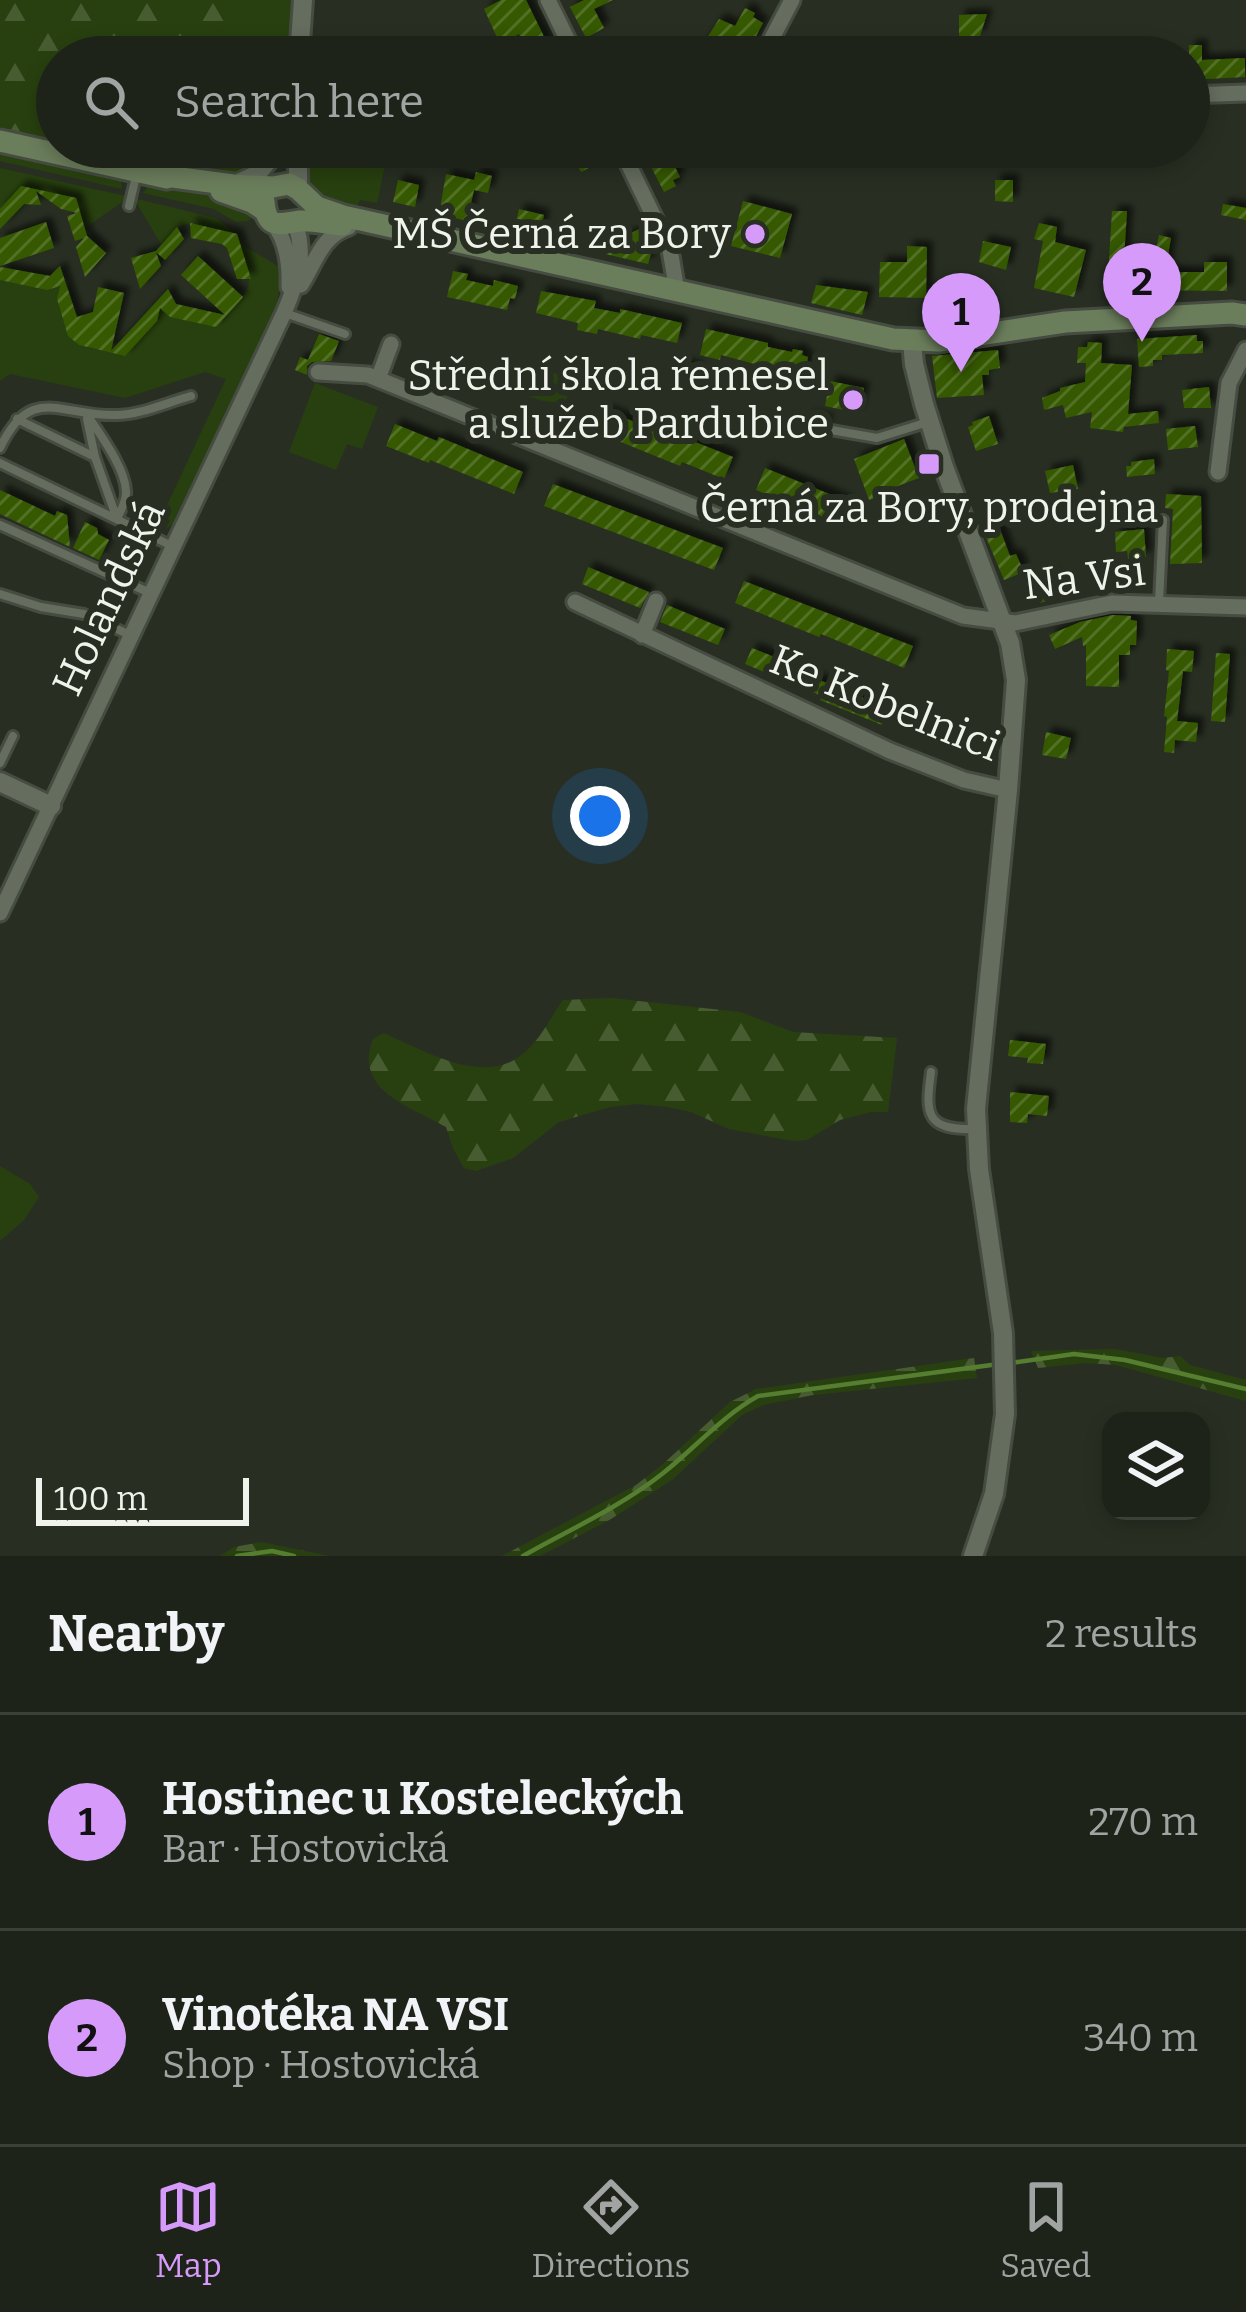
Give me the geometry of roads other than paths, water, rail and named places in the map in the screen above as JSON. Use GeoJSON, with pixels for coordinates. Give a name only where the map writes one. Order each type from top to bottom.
{"type":"FeatureCollection","features":[{"type":"Feature","properties":{"kind":"main road"},"geometry":{"type":"LineString","coordinates":[[0,141],[36,149]]}},
{"type":"Feature","properties":{"kind":"main road"},"geometry":{"type":"LineString","coordinates":[[125,168],[231,195],[282,219],[438,238]]}},
{"type":"Feature","properties":{"kind":"main road"},"geometry":{"type":"LineString","coordinates":[[148,173],[233,185],[283,184],[322,209],[438,238],[912,341],[1065,322],[1246,315]]}},
{"type":"Feature","properties":{"kind":"main road"},"geometry":{"type":"LineString","coordinates":[[273,187],[265,197],[282,219]]}},
{"type":"Feature","properties":{"kind":"main road"},"geometry":{"type":"LineString","coordinates":[[282,219],[305,206],[300,191]]}},
{"type":"Feature","properties":{"kind":"street"},"geometry":{"type":"LineString","coordinates":[[300,36],[303,0]]}},
{"type":"Feature","properties":{"kind":"street"},"geometry":{"type":"LineString","coordinates":[[548,0],[566,36]]}},
{"type":"Feature","properties":{"kind":"street"},"geometry":{"type":"LineString","coordinates":[[773,36],[792,0]]}},
{"type":"Feature","properties":{"kind":"street"},"geometry":{"type":"LineString","coordinates":[[1210,94],[1246,93]]}},
{"type":"Feature","properties":{"kind":"street"},"geometry":{"type":"LineString","coordinates":[[233,185],[247,182],[263,168]]}},
{"type":"Feature","properties":{"kind":"street"},"geometry":{"type":"LineString","coordinates":[[273,187],[278,168]]}},
{"type":"Feature","properties":{"kind":"street"},"geometry":{"type":"LineString","coordinates":[[299,168],[300,191]]}},
{"type":"Feature","properties":{"kind":"street"},"geometry":{"type":"LineString","coordinates":[[630,168],[670,250],[676,291]]}},
{"type":"Feature","properties":{"kind":"street","name":"Holandská"},"geometry":{"type":"LineString","coordinates":[[282,219],[279,230],[289,259],[284,313]]}},
{"type":"Feature","properties":{"kind":"street","name":"Holandská"},"geometry":{"type":"LineString","coordinates":[[0,913],[284,313],[328,239],[353,226]]}},
{"type":"Feature","properties":{"kind":"street","name":"Ke Kobelnici"},"geometry":{"type":"LineString","coordinates":[[575,602],[890,751],[964,780],[1008,790],[1015,662],[929,421],[912,341]]}},
{"type":"Feature","properties":{"kind":"street"},"geometry":{"type":"LineString","coordinates":[[378,379],[391,344]]}},
{"type":"Feature","properties":{"kind":"street"},"geometry":{"type":"LineString","coordinates":[[1218,472],[1229,383],[1246,350]]}},
{"type":"Feature","properties":{"kind":"street","name":"Na Vsi"},"geometry":{"type":"LineString","coordinates":[[318,372],[378,379],[963,616],[1034,621],[1112,603],[1246,608]]}},
{"type":"Feature","properties":{"kind":"street"},"geometry":{"type":"LineString","coordinates":[[642,635],[656,602]]}},
{"type":"Feature","properties":{"kind":"street"},"geometry":{"type":"LineString","coordinates":[[0,782],[51,806]]}},
{"type":"Feature","properties":{"kind":"street"},"geometry":{"type":"LineString","coordinates":[[973,1556],[999,1467],[1005,1414],[1005,1363],[976,1129],[1008,790]]}},
{"type":"Feature","properties":{"kind":"lane"},"geometry":{"type":"LineString","coordinates":[[129,206],[148,173]]}},
{"type":"Feature","properties":{"kind":"lane"},"geometry":{"type":"LineString","coordinates":[[284,313],[345,334]]}},
{"type":"Feature","properties":{"kind":"lane"},"geometry":{"type":"LineString","coordinates":[[0,448],[17,419],[30,411],[45,407],[127,414],[191,395]]}},
{"type":"Feature","properties":{"kind":"lane"},"geometry":{"type":"LineString","coordinates":[[85,411],[125,486],[117,519]]}},
{"type":"Feature","properties":{"kind":"lane"},"geometry":{"type":"LineString","coordinates":[[85,411],[94,457],[117,519]]}},
{"type":"Feature","properties":{"kind":"lane"},"geometry":{"type":"LineString","coordinates":[[17,419],[94,457]]}},
{"type":"Feature","properties":{"kind":"lane"},"geometry":{"type":"LineString","coordinates":[[830,430],[877,438],[929,421]]}},
{"type":"Feature","properties":{"kind":"lane"},"geometry":{"type":"LineString","coordinates":[[0,463],[173,547]]}},
{"type":"Feature","properties":{"kind":"lane"},"geometry":{"type":"LineString","coordinates":[[1159,603],[1163,520]]}},
{"type":"Feature","properties":{"kind":"lane"},"geometry":{"type":"LineString","coordinates":[[0,525],[152,593]]}},
{"type":"Feature","properties":{"kind":"lane"},"geometry":{"type":"LineString","coordinates":[[0,594],[84,614],[131,636]]}},
{"type":"Feature","properties":{"kind":"lane"},"geometry":{"type":"LineString","coordinates":[[0,764],[13,736]]}},
{"type":"Feature","properties":{"kind":"lane"},"geometry":{"type":"LineString","coordinates":[[931,1072],[927,1106],[933,1119],[952,1129],[976,1129]]}},
{"type":"Feature","properties":{"kind":"waterway"},"geometry":{"type":"LineString","coordinates":[[1010,1363],[1074,1354],[1125,1360],[1246,1389]]}},
{"type":"Feature","properties":{"kind":"waterway"},"geometry":{"type":"LineString","coordinates":[[523,1556],[646,1486],[758,1396],[999,1364]]}},
{"type":"Feature","properties":{"kind":"waterway"},"geometry":{"type":"LineString","coordinates":[[237,1556],[272,1551],[294,1556]]}},
{"type":"Feature","properties":{"kind":"place","name":"MŠ Černá za Bory"},"geometry":{"type":"Point","coordinates":[755,234]}},
{"type":"Feature","properties":{"kind":"place","name":"Vinotéka NA VSI"},"geometry":{"type":"Point","coordinates":[1142,342]}},
{"type":"Feature","properties":{"kind":"place","name":"Hostinec u Kosteleckých"},"geometry":{"type":"Point","coordinates":[961,372]}},
{"type":"Feature","properties":{"kind":"place","name":"Střední škola řemesel a služeb Pardubice"},"geometry":{"type":"Point","coordinates":[853,400]}},
{"type":"Feature","properties":{"kind":"place","name":"Černá za Bory, prodejna"},"geometry":{"type":"Point","coordinates":[929,464]}}]}
